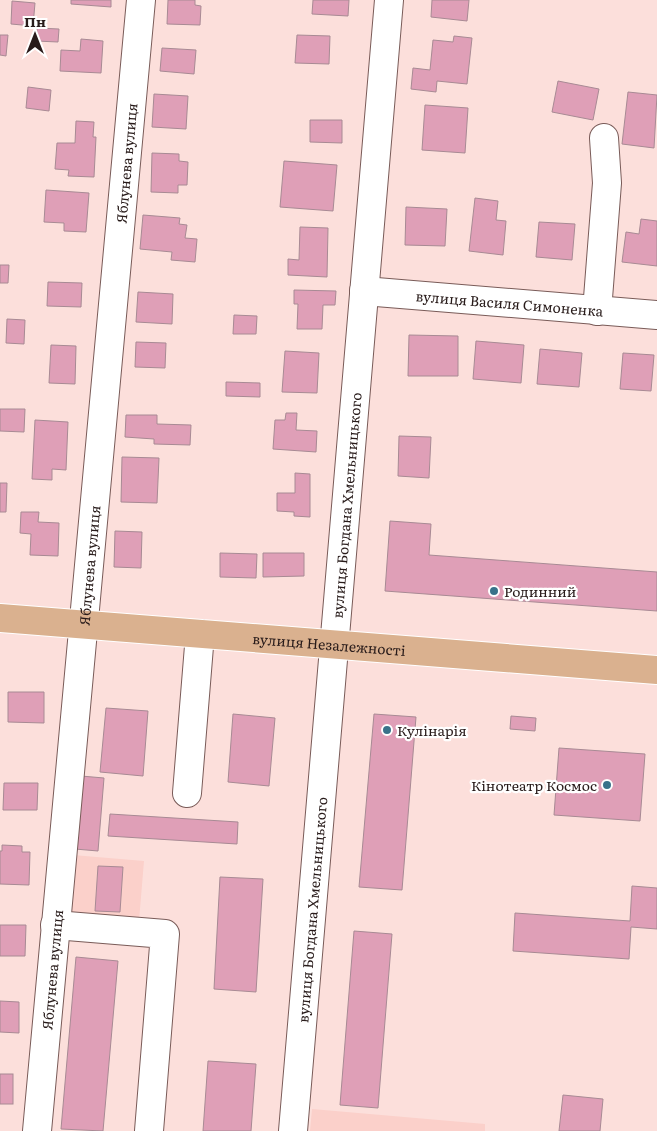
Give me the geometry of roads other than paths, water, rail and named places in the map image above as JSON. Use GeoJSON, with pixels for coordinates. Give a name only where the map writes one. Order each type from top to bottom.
{"type":"FeatureCollection","features":[{"type":"Feature","properties":{"kind":"main road","name":"вулиця Незалежності"},"geometry":{"type":"LineString","coordinates":[[0,618],[657,670]]}},
{"type":"Feature","properties":{"kind":"street","name":"Яблунева вулиця"},"geometry":{"type":"LineString","coordinates":[[37,1131],[141,0]]}},
{"type":"Feature","properties":{"kind":"street","name":"вулиця Богдана Хмельницького"},"geometry":{"type":"LineString","coordinates":[[293,1131],[389,0]]}},
{"type":"Feature","properties":{"kind":"street"},"geometry":{"type":"LineString","coordinates":[[597,310],[607,182],[604,138]]}},
{"type":"Feature","properties":{"kind":"street","name":"вулиця Василя Симоненка"},"geometry":{"type":"LineString","coordinates":[[364,291],[657,316]]}},
{"type":"Feature","properties":{"kind":"street"},"geometry":{"type":"LineString","coordinates":[[187,793],[200,634]]}},
{"type":"Feature","properties":{"kind":"street"},"geometry":{"type":"LineString","coordinates":[[55,925],[165,934],[149,1131]]}},
{"type":"Feature","properties":{"kind":"place","name":"Родинний"},"geometry":{"type":"Point","coordinates":[494,591]}},
{"type":"Feature","properties":{"kind":"place","name":"Кулінарія"},"geometry":{"type":"Point","coordinates":[387,730]}},
{"type":"Feature","properties":{"kind":"place","name":"Кінотеатр Космос"},"geometry":{"type":"Point","coordinates":[607,785]}}]}
